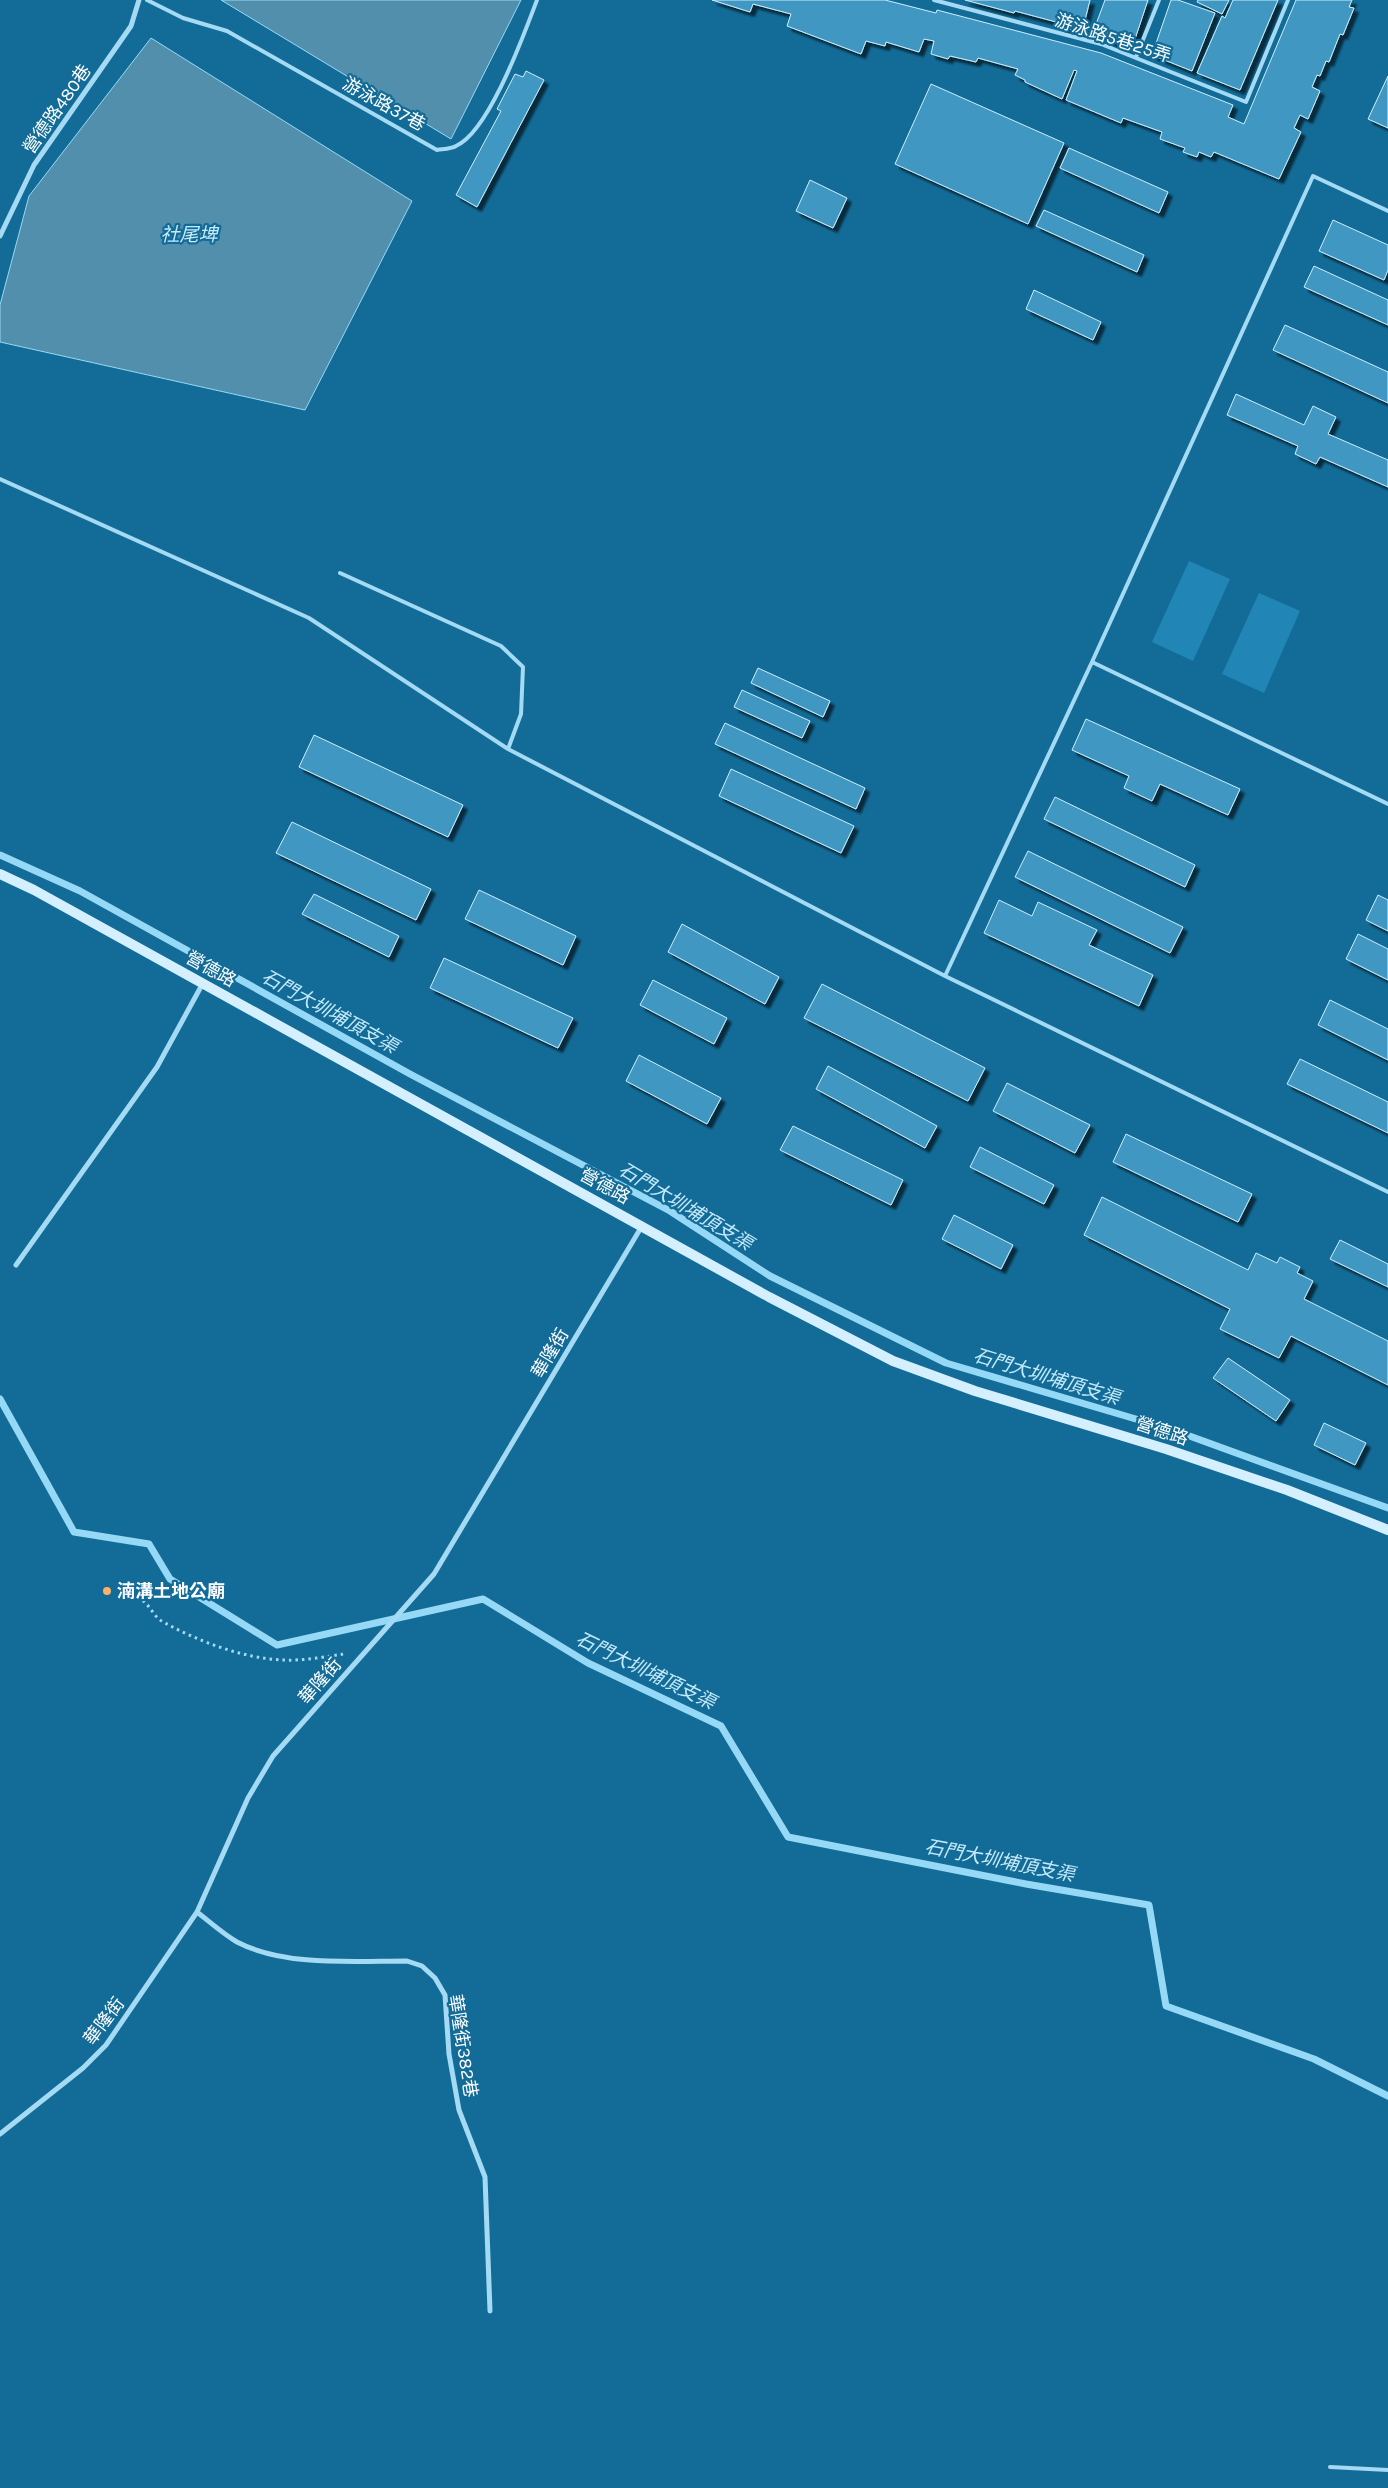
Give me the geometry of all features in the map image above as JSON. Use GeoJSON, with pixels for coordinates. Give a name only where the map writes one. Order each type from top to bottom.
{"type":"FeatureCollection","features":[{"type":"Feature","properties":{"kind":"street","name":"營德路480巷"},"geometry":{"type":"LineString","coordinates":[[0,236],[34,165],[131,26],[139,0]]}},
{"type":"Feature","properties":{"kind":"street","name":"營德路"},"geometry":{"type":"LineString","coordinates":[[0,874],[34,890],[769,1297],[893,1360],[974,1391],[1176,1452],[1287,1490],[1388,1530]]}},
{"type":"Feature","properties":{"kind":"street"},"geometry":{"type":"LineString","coordinates":[[16,1265],[157,1068],[203,983]]}},
{"type":"Feature","properties":{"kind":"street","name":"華隆街"},"geometry":{"type":"LineString","coordinates":[[0,2134],[82,2068],[106,2045],[197,1912],[248,1798],[272,1756],[434,1574],[642,1226]]}},
{"type":"Feature","properties":{"kind":"street","name":"華隆街382巷"},"geometry":{"type":"LineString","coordinates":[[197,1912],[237,1941],[266,1953],[318,1960],[407,1962],[422,1966],[435,1978],[445,1995],[449,2054],[459,2110],[485,2177],[490,2311]]}},
{"type":"Feature","properties":{"kind":"lane","name":"游泳路37巷"},"geometry":{"type":"LineString","coordinates":[[147,0],[183,18],[226,31],[437,150],[457,146],[486,118],[521,41],[537,0]]}},
{"type":"Feature","properties":{"kind":"lane","name":"游泳路5巷25弄"},"geometry":{"type":"LineString","coordinates":[[934,0],[1101,44],[1246,102],[1288,0]]}},
{"type":"Feature","properties":{"kind":"lane"},"geometry":{"type":"LineString","coordinates":[[1136,57],[1159,0]]}},
{"type":"Feature","properties":{"kind":"lane"},"geometry":{"type":"LineString","coordinates":[[945,976],[1092,662],[1313,176],[1388,211]]}},
{"type":"Feature","properties":{"kind":"lane"},"geometry":{"type":"LineString","coordinates":[[0,479],[309,618],[508,749],[945,976],[1388,1192]]}},
{"type":"Feature","properties":{"kind":"lane"},"geometry":{"type":"LineString","coordinates":[[340,573],[501,646],[523,666],[521,714],[508,749]]}},
{"type":"Feature","properties":{"kind":"lane"},"geometry":{"type":"LineString","coordinates":[[1092,662],[1388,804]]}},
{"type":"Feature","properties":{"kind":"lane"},"geometry":{"type":"LineString","coordinates":[[1330,2467],[1388,2470]]}},
{"type":"Feature","properties":{"kind":"path"},"geometry":{"type":"LineString","coordinates":[[131,1595],[142,1599],[163,1622],[214,1644],[247,1654],[282,1660],[354,1653]]}},
{"type":"Feature","properties":{"kind":"shaded area"},"geometry":{"type":"Polygon","coordinates":[[[1189,561],[1230,579],[1193,661],[1152,642],[1189,561]]]}},
{"type":"Feature","properties":{"kind":"shaded area"},"geometry":{"type":"Polygon","coordinates":[[[1259,593],[1300,611],[1264,693],[1222,674],[1259,593]]]}},
{"type":"Feature","properties":{"kind":"water"},"geometry":{"type":"Polygon","coordinates":[[[221,0],[521,0],[451,139],[221,0]]]}},
{"type":"Feature","properties":{"kind":"water","name":"社尾埤"},"geometry":{"type":"Polygon","coordinates":[[[151,38],[412,201],[305,410],[0,342],[0,305],[29,196],[151,38]]]}},
{"type":"Feature","properties":{"kind":"building"},"geometry":{"type":"Polygon","coordinates":[[[712,0],[885,0],[936,13],[937,10],[1101,53],[1233,105],[1228,117],[1244,124],[1296,0],[1352,0],[1349,7],[1354,8],[1343,35],[1340,34],[1329,62],[1326,61],[1320,76],[1317,75],[1312,87],[1320,91],[1308,119],[1300,115],[1294,128],[1301,132],[1279,179],[1214,152],[1211,157],[1199,152],[1197,157],[1183,152],[1185,148],[1160,139],[1162,132],[1123,118],[1121,123],[1066,100],[1077,71],[1074,70],[1062,99],[1025,82],[1025,80],[1015,75],[1018,69],[978,58],[976,62],[950,56],[948,59],[931,54],[934,41],[924,39],[919,52],[886,42],[885,46],[866,41],[861,54],[787,26],[791,14],[753,4],[750,12],[712,0]]]}},
{"type":"Feature","properties":{"kind":"building"},"geometry":{"type":"Polygon","coordinates":[[[965,0],[1090,0],[1082,32],[1059,27],[1060,23],[965,0]]]}},
{"type":"Feature","properties":{"kind":"building"},"geometry":{"type":"Polygon","coordinates":[[[1105,0],[1148,0],[1132,48],[1092,35],[1105,0]]]}},
{"type":"Feature","properties":{"kind":"building"},"geometry":{"type":"Polygon","coordinates":[[[1171,0],[1178,0],[1215,13],[1192,71],[1152,55],[1171,0]]]}},
{"type":"Feature","properties":{"kind":"building"},"geometry":{"type":"Polygon","coordinates":[[[1198,0],[1229,0],[1222,14],[1197,2],[1198,0]]]}},
{"type":"Feature","properties":{"kind":"building"},"geometry":{"type":"Polygon","coordinates":[[[1233,0],[1278,0],[1240,90],[1197,73],[1222,16],[1225,18],[1233,0]]]}},
{"type":"Feature","properties":{"kind":"building"},"geometry":{"type":"Polygon","coordinates":[[[526,71],[544,80],[477,207],[456,195],[501,111],[497,109],[515,74],[523,77],[526,71]]]}},
{"type":"Feature","properties":{"kind":"building"},"geometry":{"type":"Polygon","coordinates":[[[1388,76],[1388,128],[1368,119],[1388,76]]]}},
{"type":"Feature","properties":{"kind":"building"},"geometry":{"type":"Polygon","coordinates":[[[931,84],[1064,143],[1028,224],[895,164],[931,84]]]}},
{"type":"Feature","properties":{"kind":"building"},"geometry":{"type":"Polygon","coordinates":[[[1069,148],[1168,192],[1159,213],[1060,168],[1069,148]]]}},
{"type":"Feature","properties":{"kind":"building"},"geometry":{"type":"Polygon","coordinates":[[[810,180],[847,198],[833,228],[796,211],[810,180]]]}},
{"type":"Feature","properties":{"kind":"building"},"geometry":{"type":"Polygon","coordinates":[[[1044,210],[1144,255],[1137,272],[1036,226],[1044,210]]]}},
{"type":"Feature","properties":{"kind":"building"},"geometry":{"type":"Polygon","coordinates":[[[1333,220],[1388,245],[1388,270],[1384,280],[1319,251],[1333,220]]]}},
{"type":"Feature","properties":{"kind":"building"},"geometry":{"type":"Polygon","coordinates":[[[1314,266],[1388,300],[1388,325],[1304,287],[1314,266]]]}},
{"type":"Feature","properties":{"kind":"building"},"geometry":{"type":"Polygon","coordinates":[[[1034,290],[1101,322],[1093,340],[1026,309],[1034,290]]]}},
{"type":"Feature","properties":{"kind":"building"},"geometry":{"type":"Polygon","coordinates":[[[1285,325],[1388,372],[1388,403],[1273,350],[1285,325]]]}},
{"type":"Feature","properties":{"kind":"building"},"geometry":{"type":"Polygon","coordinates":[[[1236,394],[1304,425],[1313,406],[1336,417],[1328,434],[1388,460],[1388,487],[1320,457],[1316,464],[1295,454],[1298,446],[1227,415],[1236,394]]]}},
{"type":"Feature","properties":{"kind":"building"},"geometry":{"type":"Polygon","coordinates":[[[758,668],[830,701],[823,717],[751,683],[758,668]]]}},
{"type":"Feature","properties":{"kind":"building"},"geometry":{"type":"Polygon","coordinates":[[[742,690],[810,721],[802,738],[734,707],[742,690]]]}},
{"type":"Feature","properties":{"kind":"building"},"geometry":{"type":"Polygon","coordinates":[[[1086,719],[1240,789],[1228,815],[1160,784],[1152,801],[1124,788],[1129,776],[1072,750],[1086,719]]]}},
{"type":"Feature","properties":{"kind":"building"},"geometry":{"type":"Polygon","coordinates":[[[725,723],[865,788],[856,809],[715,744],[725,723]]]}},
{"type":"Feature","properties":{"kind":"building"},"geometry":{"type":"Polygon","coordinates":[[[314,735],[463,805],[448,837],[299,767],[314,735]]]}},
{"type":"Feature","properties":{"kind":"building"},"geometry":{"type":"Polygon","coordinates":[[[731,769],[854,826],[841,853],[719,796],[731,769]]]}},
{"type":"Feature","properties":{"kind":"building"},"geometry":{"type":"Polygon","coordinates":[[[1055,797],[1195,865],[1185,887],[1044,819],[1055,797]]]}},
{"type":"Feature","properties":{"kind":"building"},"geometry":{"type":"Polygon","coordinates":[[[292,822],[431,889],[416,920],[276,853],[292,822]]]}},
{"type":"Feature","properties":{"kind":"building"},"geometry":{"type":"Polygon","coordinates":[[[1028,851],[1183,927],[1170,953],[1015,877],[1028,851]]]}},
{"type":"Feature","properties":{"kind":"building"},"geometry":{"type":"Polygon","coordinates":[[[479,890],[576,936],[563,965],[465,919],[479,890]]]}},
{"type":"Feature","properties":{"kind":"building"},"geometry":{"type":"Polygon","coordinates":[[[314,894],[399,936],[389,957],[302,914],[314,894]]]}},
{"type":"Feature","properties":{"kind":"building"},"geometry":{"type":"Polygon","coordinates":[[[1378,895],[1388,900],[1388,931],[1366,920],[1378,895]]]}},
{"type":"Feature","properties":{"kind":"building"},"geometry":{"type":"Polygon","coordinates":[[[999,900],[1032,916],[1038,902],[1097,930],[1089,945],[1153,975],[1139,1006],[984,933],[999,900]]]}},
{"type":"Feature","properties":{"kind":"building"},"geometry":{"type":"Polygon","coordinates":[[[682,924],[779,977],[765,1004],[668,952],[682,924]]]}},
{"type":"Feature","properties":{"kind":"building"},"geometry":{"type":"Polygon","coordinates":[[[1358,934],[1388,949],[1388,980],[1346,959],[1358,934]]]}},
{"type":"Feature","properties":{"kind":"building"},"geometry":{"type":"Polygon","coordinates":[[[444,958],[573,1018],[558,1048],[430,988],[444,958]]]}},
{"type":"Feature","properties":{"kind":"building"},"geometry":{"type":"Polygon","coordinates":[[[653,980],[727,1018],[714,1044],[640,1005],[653,980]]]}},
{"type":"Feature","properties":{"kind":"building"},"geometry":{"type":"Polygon","coordinates":[[[822,984],[985,1068],[968,1101],[804,1018],[822,984]]]}},
{"type":"Feature","properties":{"kind":"building"},"geometry":{"type":"Polygon","coordinates":[[[1330,1000],[1388,1029],[1388,1060],[1318,1025],[1330,1000]]]}},
{"type":"Feature","properties":{"kind":"building"},"geometry":{"type":"Polygon","coordinates":[[[639,1055],[721,1098],[707,1124],[626,1081],[639,1055]]]}},
{"type":"Feature","properties":{"kind":"building"},"geometry":{"type":"Polygon","coordinates":[[[1300,1059],[1388,1102],[1388,1133],[1287,1084],[1300,1059]]]}},
{"type":"Feature","properties":{"kind":"building"},"geometry":{"type":"Polygon","coordinates":[[[828,1066],[937,1126],[925,1148],[816,1089],[828,1066]]]}},
{"type":"Feature","properties":{"kind":"building"},"geometry":{"type":"Polygon","coordinates":[[[1007,1083],[1090,1125],[1075,1153],[993,1111],[1007,1083]]]}},
{"type":"Feature","properties":{"kind":"building"},"geometry":{"type":"Polygon","coordinates":[[[793,1126],[903,1180],[891,1205],[780,1150],[793,1126]]]}},
{"type":"Feature","properties":{"kind":"building"},"geometry":{"type":"Polygon","coordinates":[[[1126,1134],[1252,1194],[1238,1222],[1113,1162],[1126,1134]]]}},
{"type":"Feature","properties":{"kind":"building"},"geometry":{"type":"Polygon","coordinates":[[[980,1147],[1054,1185],[1044,1204],[970,1167],[980,1147]]]}},
{"type":"Feature","properties":{"kind":"building"},"geometry":{"type":"Polygon","coordinates":[[[1102,1197],[1248,1270],[1256,1253],[1277,1263],[1280,1257],[1300,1267],[1297,1273],[1313,1281],[1304,1299],[1388,1341],[1388,1385],[1291,1336],[1279,1358],[1220,1329],[1230,1309],[1084,1235],[1102,1197]]]}},
{"type":"Feature","properties":{"kind":"building"},"geometry":{"type":"Polygon","coordinates":[[[954,1215],[1013,1245],[1001,1269],[942,1239],[954,1215]]]}},
{"type":"Feature","properties":{"kind":"building"},"geometry":{"type":"Polygon","coordinates":[[[1340,1240],[1388,1264],[1388,1287],[1330,1259],[1340,1240]]]}},
{"type":"Feature","properties":{"kind":"building"},"geometry":{"type":"Polygon","coordinates":[[[1228,1358],[1290,1400],[1276,1421],[1213,1378],[1228,1358]]]}},
{"type":"Feature","properties":{"kind":"building"},"geometry":{"type":"Polygon","coordinates":[[[1324,1423],[1366,1443],[1355,1465],[1314,1445],[1324,1423]]]}},
{"type":"Feature","properties":{"kind":"waterway","name":"石門大圳埔頂支渠"},"geometry":{"type":"LineString","coordinates":[[0,855],[80,891],[410,1074],[670,1211],[770,1276],[946,1363],[1173,1430],[1388,1508]]}},
{"type":"Feature","properties":{"kind":"waterway","name":"石門大圳埔頂支渠"},"geometry":{"type":"LineString","coordinates":[[0,1399],[74,1532],[149,1544],[170,1579],[277,1645],[483,1599],[588,1663],[721,1726],[788,1837],[1026,1884],[1149,1905],[1166,2006],[1314,2059],[1388,2096]]}},
{"type":"Feature","properties":{"kind":"place","name":"湳溝土地公廟"},"geometry":{"type":"Point","coordinates":[107,1591]}}]}
